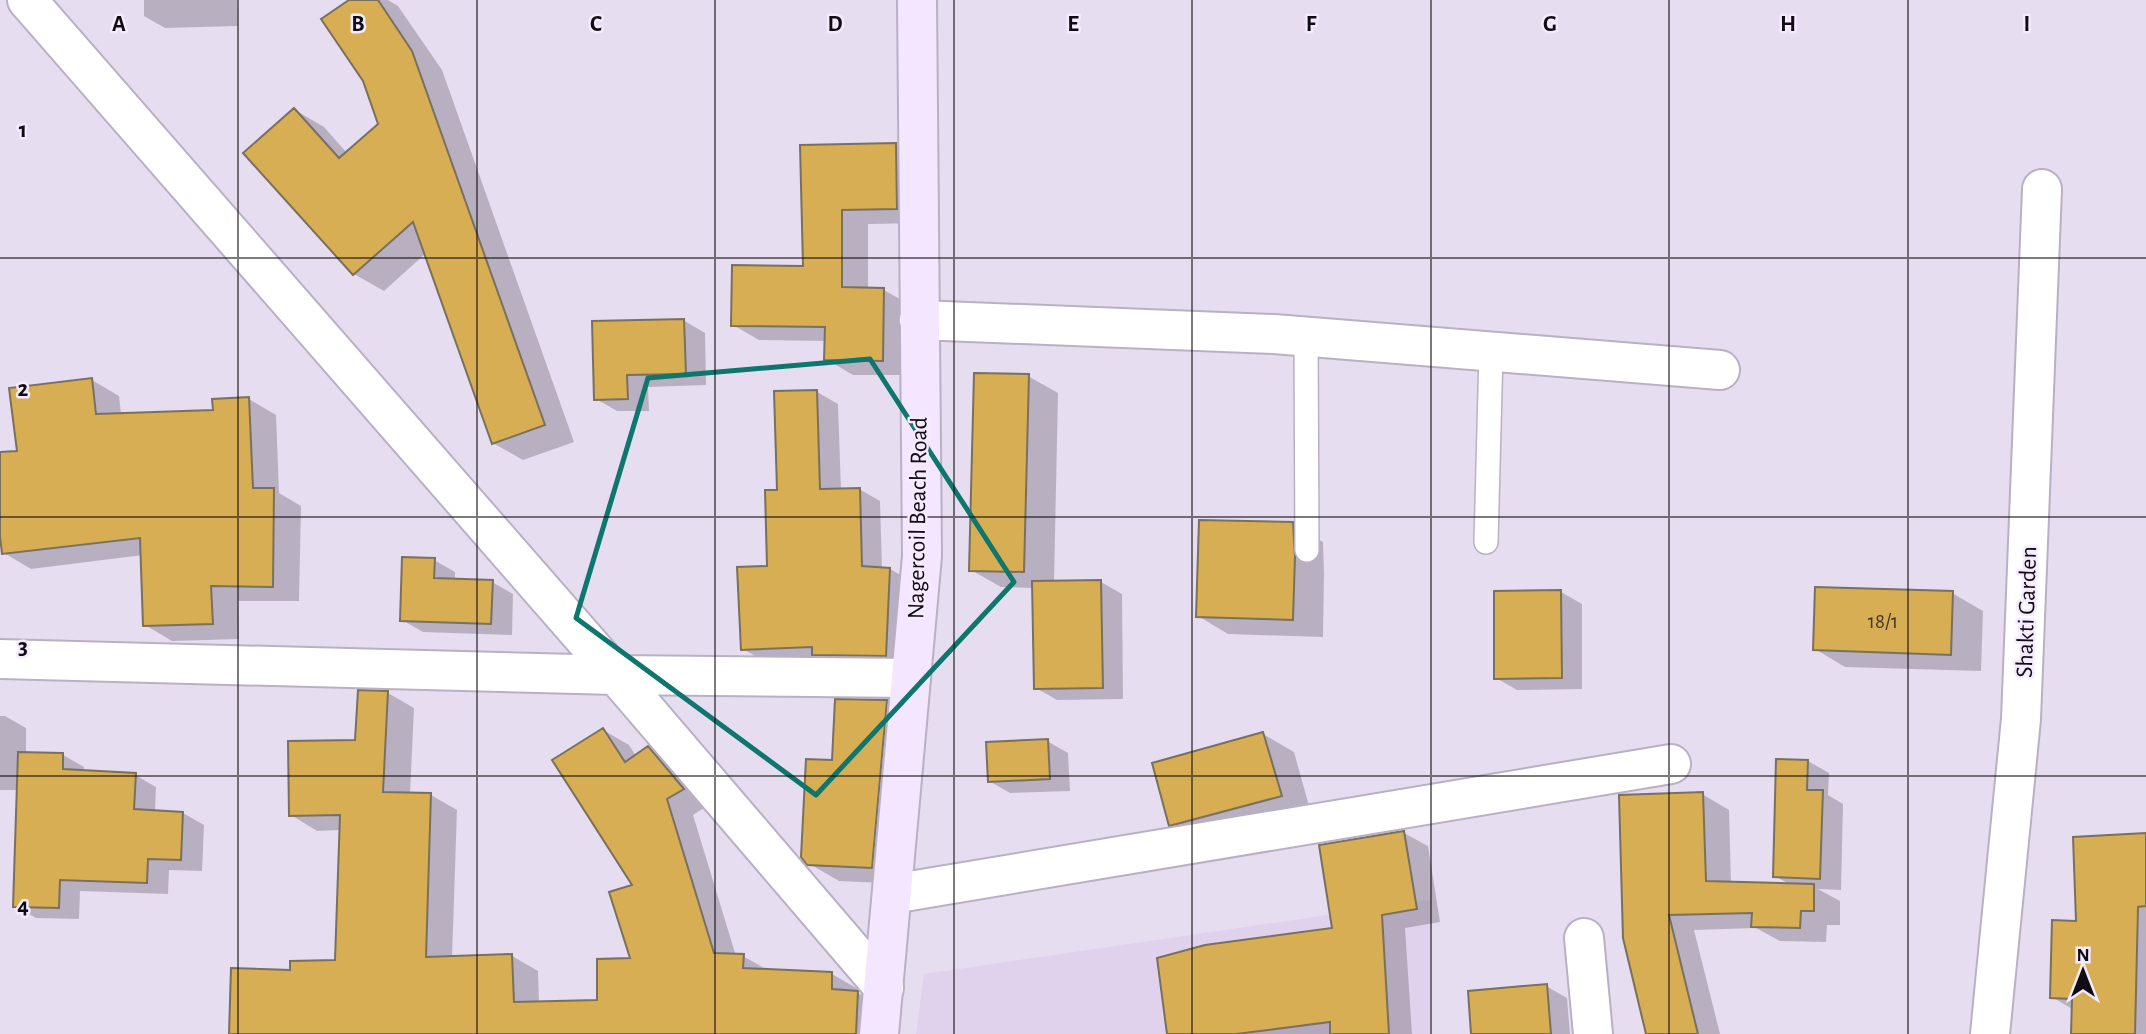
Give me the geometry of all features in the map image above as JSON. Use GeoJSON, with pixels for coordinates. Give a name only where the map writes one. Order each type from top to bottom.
{"type":"FeatureCollection","features":[{"type":"Feature","properties":{"kind":"main road","name":"Nagercoil Beach Road"},"geometry":{"type":"LineString","coordinates":[[879,1034],[922,556],[917,0]]}},
{"type":"Feature","properties":{"kind":"street"},"geometry":{"type":"LineString","coordinates":[[27,0],[616,675],[884,988]]}},
{"type":"Feature","properties":{"kind":"street","name":"Shakti Garden"},"geometry":{"type":"LineString","coordinates":[[1990,1034],[2021,719],[2042,189]]}},
{"type":"Feature","properties":{"kind":"street"},"geometry":{"type":"LineString","coordinates":[[919,320],[1306,337],[1720,370]]}},
{"type":"Feature","properties":{"kind":"street"},"geometry":{"type":"LineString","coordinates":[[0,659],[616,675],[911,678]]}},
{"type":"Feature","properties":{"kind":"street"},"geometry":{"type":"LineString","coordinates":[[892,894],[1671,764]]}},
{"type":"Feature","properties":{"kind":"street"},"geometry":{"type":"LineString","coordinates":[[1584,938],[1593,1034]]}},
{"type":"Feature","properties":{"kind":"lane"},"geometry":{"type":"LineString","coordinates":[[1306,337],[1307,550]]}},
{"type":"Feature","properties":{"kind":"lane"},"geometry":{"type":"LineString","coordinates":[[1486,542],[1491,352]]}},
{"type":"Feature","properties":{"kind":"highlighted area"},"geometry":{"type":"Polygon","coordinates":[[[870,359],[1014,582],[816,795],[576,618],[648,378],[870,359]]]}},
{"type":"Feature","properties":{"kind":"shaded area"},"geometry":{"type":"Polygon","coordinates":[[[1430,900],[1430,1034],[916,1034],[924,974],[1430,900]]]}},
{"type":"Feature","properties":{"kind":"building"},"geometry":{"type":"Polygon","coordinates":[[[349,0],[378,0],[412,51],[545,425],[492,444],[413,222],[353,275],[243,153],[294,108],[339,158],[378,124],[363,81],[321,19],[349,0]]]}},
{"type":"Feature","properties":{"kind":"building"},"geometry":{"type":"Polygon","coordinates":[[[896,143],[897,209],[842,210],[842,287],[884,288],[883,361],[824,360],[825,327],[731,326],[732,265],[803,266],[800,145],[896,143]]]}},
{"type":"Feature","properties":{"kind":"building"},"geometry":{"type":"Polygon","coordinates":[[[684,319],[686,374],[627,375],[628,399],[594,400],[592,321],[684,319]]]}},
{"type":"Feature","properties":{"kind":"building"},"geometry":{"type":"Polygon","coordinates":[[[974,373],[1029,374],[1024,572],[969,571],[974,373]]]}},
{"type":"Feature","properties":{"kind":"building"},"geometry":{"type":"Polygon","coordinates":[[[92,378],[96,414],[213,410],[212,399],[249,397],[253,488],[274,488],[273,587],[211,586],[213,624],[143,626],[140,538],[2,554],[0,452],[17,451],[9,388],[92,378]]]}},
{"type":"Feature","properties":{"kind":"building"},"geometry":{"type":"Polygon","coordinates":[[[817,390],[820,489],[860,488],[862,566],[890,568],[886,656],[812,655],[812,647],[741,650],[737,567],[767,566],[765,490],[777,490],[774,391],[817,390]]]}},
{"type":"Feature","properties":{"kind":"building"},"geometry":{"type":"Polygon","coordinates":[[[1199,520],[1293,522],[1293,620],[1196,617],[1199,520]]]}},
{"type":"Feature","properties":{"kind":"building"},"geometry":{"type":"Polygon","coordinates":[[[402,557],[435,558],[434,578],[493,580],[491,624],[400,621],[402,557]]]}},
{"type":"Feature","properties":{"kind":"building"},"geometry":{"type":"Polygon","coordinates":[[[1101,580],[1103,688],[1034,689],[1032,581],[1101,580]]]}},
{"type":"Feature","properties":{"kind":"building"},"geometry":{"type":"Polygon","coordinates":[[[1815,587],[1953,591],[1951,655],[1813,650],[1815,587]]]}},
{"type":"Feature","properties":{"kind":"building"},"geometry":{"type":"Polygon","coordinates":[[[1561,590],[1562,678],[1494,679],[1494,591],[1561,590]]]}},
{"type":"Feature","properties":{"kind":"building"},"geometry":{"type":"Polygon","coordinates":[[[358,690],[388,691],[383,792],[431,793],[426,957],[512,954],[514,1002],[597,1000],[597,959],[630,958],[609,892],[632,885],[552,760],[603,728],[625,762],[648,746],[684,789],[667,799],[714,953],[744,954],[743,968],[832,972],[832,989],[858,991],[856,1034],[229,1034],[231,968],[290,970],[290,961],[335,960],[340,815],[289,816],[288,741],[355,740],[358,690]]]}},
{"type":"Feature","properties":{"kind":"building"},"geometry":{"type":"Polygon","coordinates":[[[835,699],[887,700],[872,868],[807,865],[801,857],[806,759],[832,760],[835,699]]]}},
{"type":"Feature","properties":{"kind":"building"},"geometry":{"type":"Polygon","coordinates":[[[1263,732],[1282,796],[1169,826],[1152,763],[1263,732]]]}},
{"type":"Feature","properties":{"kind":"building"},"geometry":{"type":"Polygon","coordinates":[[[1048,739],[1050,779],[988,782],[986,742],[1048,739]]]}},
{"type":"Feature","properties":{"kind":"building"},"geometry":{"type":"Polygon","coordinates":[[[18,752],[63,753],[63,769],[136,773],[134,809],[183,812],[181,860],[148,859],[147,883],[60,880],[59,908],[13,907],[18,752]]]}},
{"type":"Feature","properties":{"kind":"building"},"geometry":{"type":"Polygon","coordinates":[[[1776,759],[1808,760],[1807,790],[1823,790],[1820,879],[1773,877],[1776,759]]]}},
{"type":"Feature","properties":{"kind":"building"},"geometry":{"type":"Polygon","coordinates":[[[1703,792],[1706,881],[1814,884],[1814,911],[1801,911],[1800,928],[1751,927],[1752,913],[1669,915],[1698,1034],[1646,1034],[1623,938],[1619,795],[1703,792]]]}},
{"type":"Feature","properties":{"kind":"building"},"geometry":{"type":"Polygon","coordinates":[[[1404,831],[1417,909],[1382,915],[1389,1034],[1330,1034],[1330,1022],[1236,1034],[1167,1034],[1157,958],[1205,945],[1332,928],[1319,845],[1404,831]]]}},
{"type":"Feature","properties":{"kind":"building"},"geometry":{"type":"Polygon","coordinates":[[[2146,833],[2146,906],[2138,907],[2135,1034],[2071,1034],[2072,999],[2050,998],[2052,920],[2076,921],[2073,837],[2146,833]]]}},
{"type":"Feature","properties":{"kind":"building"},"geometry":{"type":"Polygon","coordinates":[[[1547,984],[1551,1034],[1471,1034],[1468,991],[1547,984]]]}}]}
